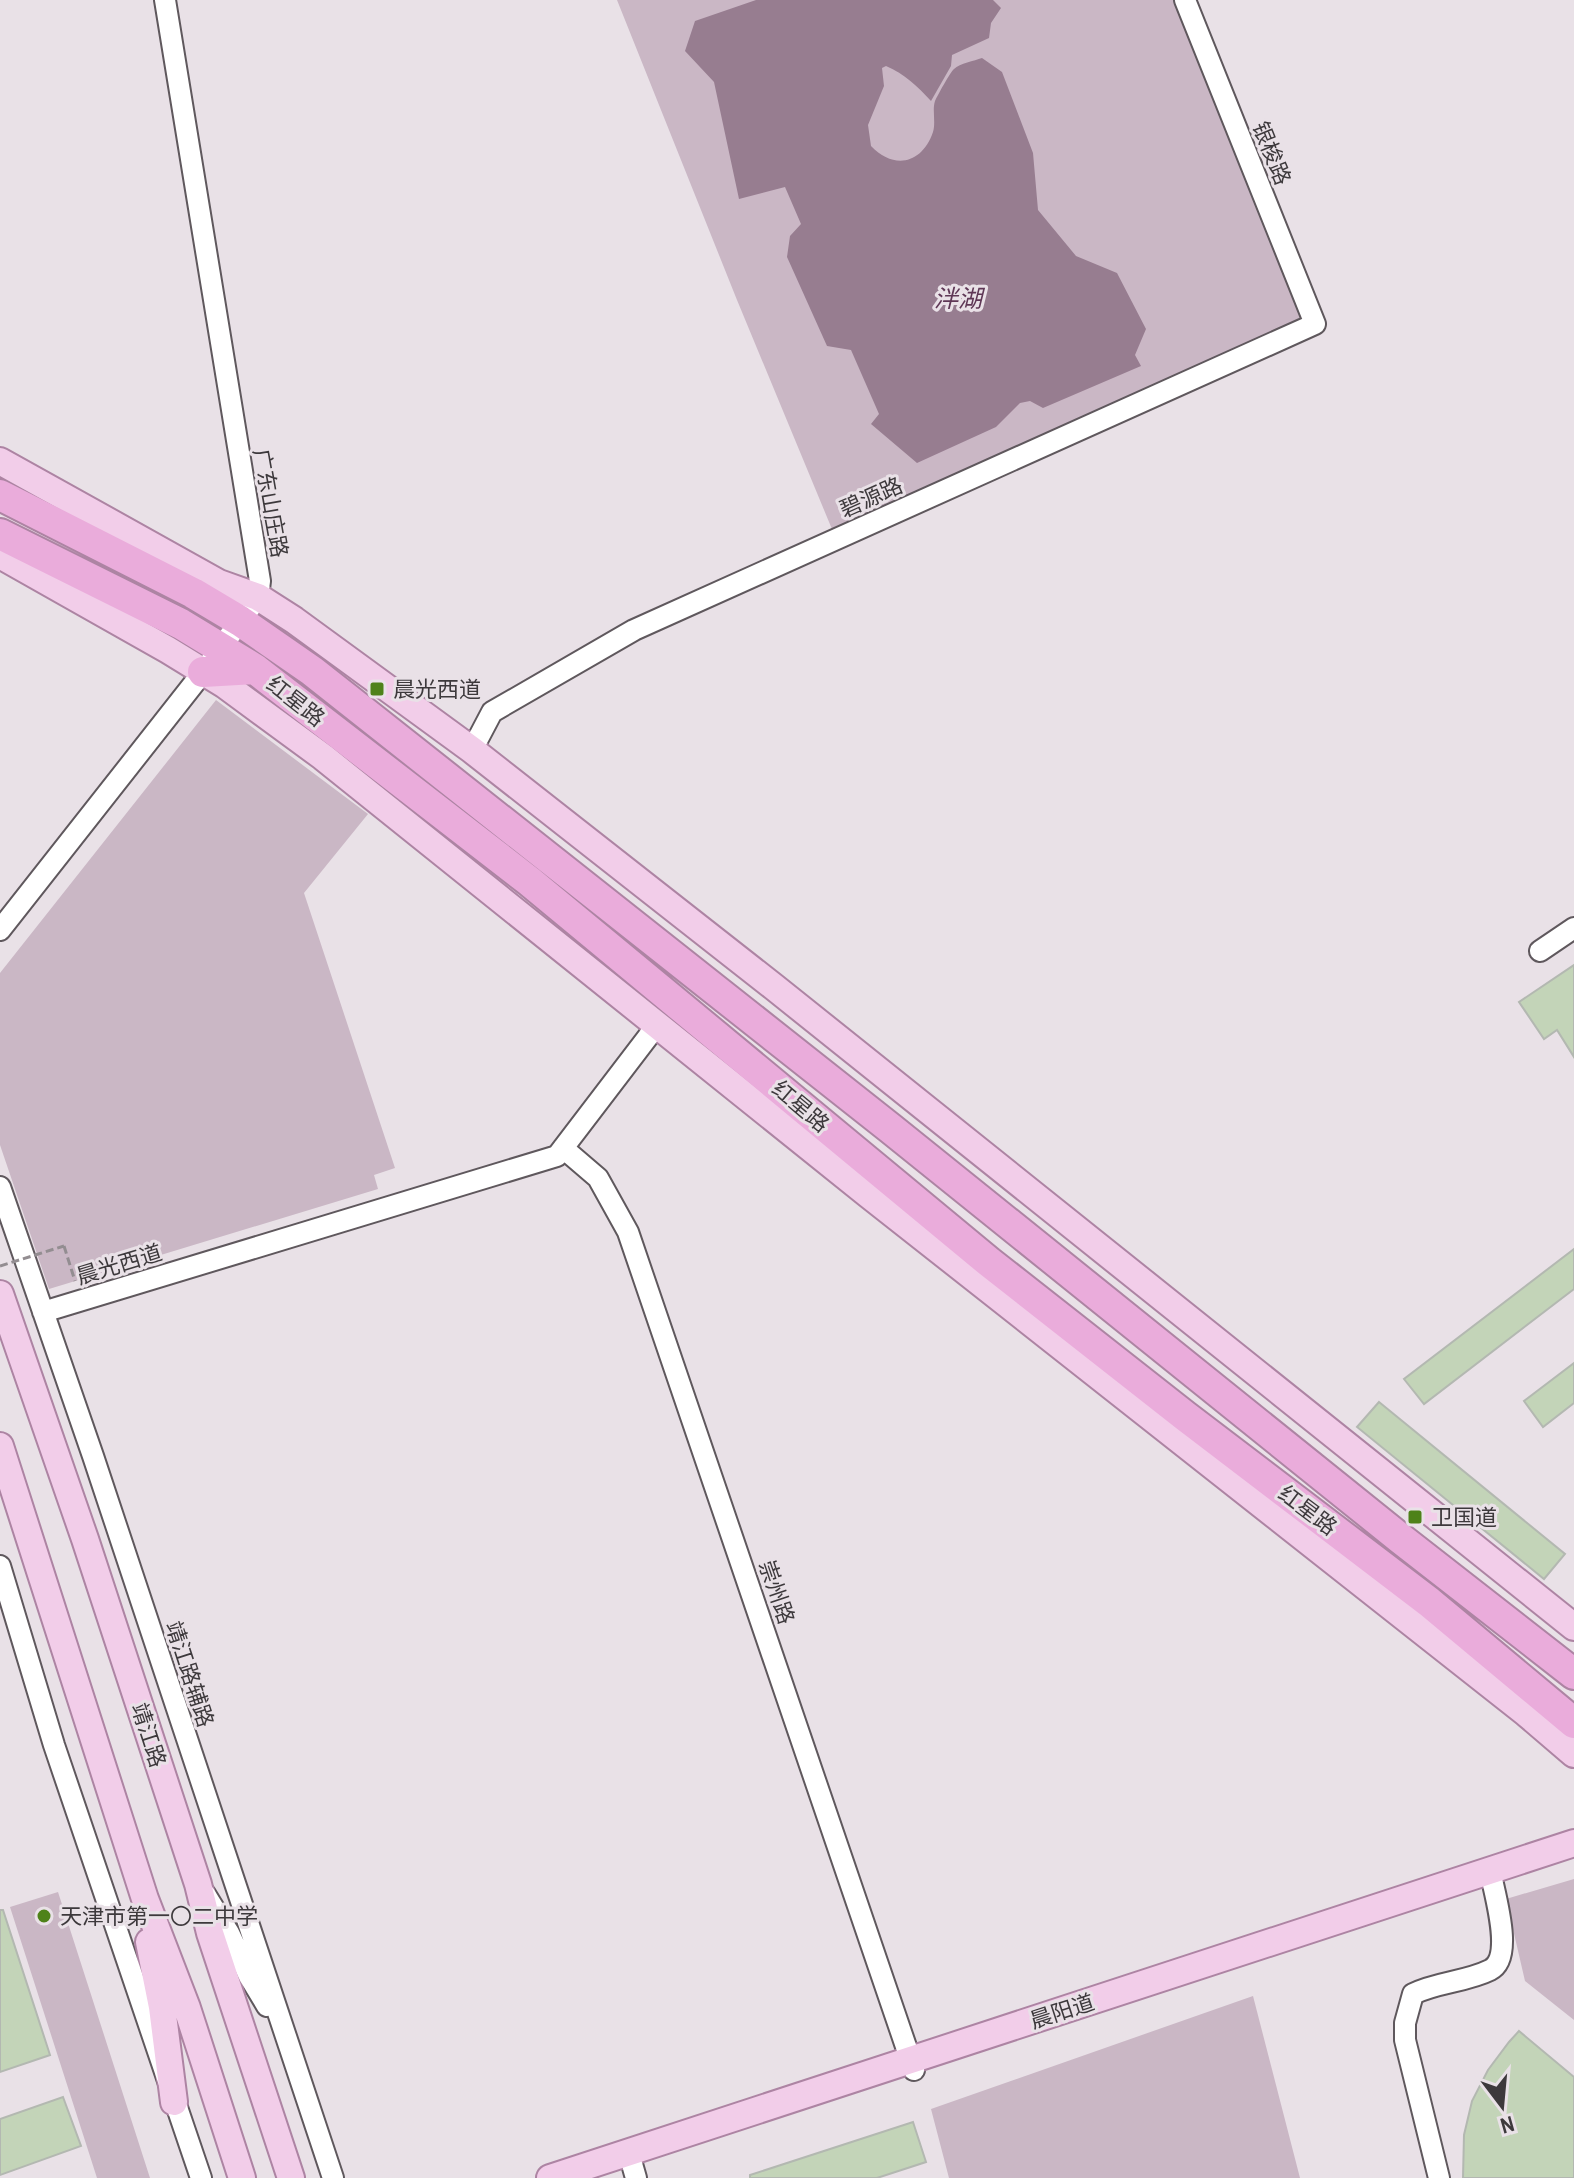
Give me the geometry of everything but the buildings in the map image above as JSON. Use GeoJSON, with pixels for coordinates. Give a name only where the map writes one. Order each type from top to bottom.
{"type":"FeatureCollection","features":[{"type":"Feature","properties":{"kind":"highway","name":"红星路"},"geometry":{"type":"LineString","coordinates":[[0,495],[193,593],[249,609],[312,671],[1574,1674]]}},
{"type":"Feature","properties":{"kind":"highway","name":"红星路"},"geometry":{"type":"LineString","coordinates":[[0,534],[181,624],[212,660],[255,669],[529,881],[989,1262],[1429,1602],[1574,1723]]}},
{"type":"Feature","properties":{"kind":"highway"},"geometry":{"type":"LineString","coordinates":[[219,583],[249,609]]}},
{"type":"Feature","properties":{"kind":"main road"},"geometry":{"type":"LineString","coordinates":[[0,461],[219,583]]}},
{"type":"Feature","properties":{"kind":"main road"},"geometry":{"type":"LineString","coordinates":[[0,555],[168,650],[212,660],[225,685],[323,757],[1574,1754]]}},
{"type":"Feature","properties":{"kind":"main road"},"geometry":{"type":"LineString","coordinates":[[249,609],[294,620],[472,750],[774,987],[1574,1627]]}},
{"type":"Feature","properties":{"kind":"main road","name":"靖江路"},"geometry":{"type":"LineString","coordinates":[[0,1294],[85,1539],[291,2178]]}},
{"type":"Feature","properties":{"kind":"main road"},"geometry":{"type":"LineString","coordinates":[[0,1446],[145,1899],[187,2008],[242,2178]]}},
{"type":"Feature","properties":{"kind":"main road","name":"晨阳道"},"geometry":{"type":"LineString","coordinates":[[550,2178],[913,2065],[1491,1875],[1574,1843]]}},
{"type":"Feature","properties":{"kind":"main road","name":"晨阳道"},"geometry":{"type":"LineString","coordinates":[[1491,1875],[1574,1853]]}},
{"type":"Feature","properties":{"kind":"main road"},"geometry":{"type":"LineString","coordinates":[[145,1899],[150,1953],[162,2007],[174,2102]]}},
{"type":"Feature","properties":{"kind":"main road","name":"晨阳道"},"geometry":{"type":"LineString","coordinates":[[591,2178],[634,2171],[913,2065]]}},
{"type":"Feature","properties":{"kind":"street","name":"广东山庄路"},"geometry":{"type":"LineString","coordinates":[[165,0],[260,581],[249,609]]}},
{"type":"Feature","properties":{"kind":"street","name":"银梭路"},"geometry":{"type":"LineString","coordinates":[[1185,0],[1315,324]]}},
{"type":"Feature","properties":{"kind":"street","name":"碧源路"},"geometry":{"type":"LineString","coordinates":[[472,750],[492,712],[634,630],[1315,324]]}},
{"type":"Feature","properties":{"kind":"street"},"geometry":{"type":"LineString","coordinates":[[0,930],[249,609]]}},
{"type":"Feature","properties":{"kind":"street"},"geometry":{"type":"LineString","coordinates":[[1540,951],[1574,928]]}},
{"type":"Feature","properties":{"kind":"street","name":"晨光西道"},"geometry":{"type":"LineString","coordinates":[[43,1312],[557,1156],[657,1025]]}},
{"type":"Feature","properties":{"kind":"street","name":"崇州路"},"geometry":{"type":"LineString","coordinates":[[563,1148],[598,1178],[628,1232],[913,2065]]}},
{"type":"Feature","properties":{"kind":"street","name":"靖江路辅路"},"geometry":{"type":"LineString","coordinates":[[0,1187],[93,1456],[333,2178]]}},
{"type":"Feature","properties":{"kind":"street"},"geometry":{"type":"LineString","coordinates":[[0,1566],[54,1745],[201,2178]]}},
{"type":"Feature","properties":{"kind":"street"},"geometry":{"type":"LineString","coordinates":[[1439,2178],[1405,2040],[1405,2023],[1413,1994],[1424,1988],[1493,1969],[1501,1959],[1503,1938],[1491,1875]]}},
{"type":"Feature","properties":{"kind":"street"},"geometry":{"type":"LineString","coordinates":[[198,1884],[229,1933],[249,1976],[287,2040]]}},
{"type":"Feature","properties":{"kind":"path"},"geometry":{"type":"LineString","coordinates":[[0,1266],[64,1246],[82,1300]]}},
{"type":"Feature","properties":{"kind":"shaded area"},"geometry":{"type":"Polygon","coordinates":[[[617,0],[1178,0],[1309,322],[834,534],[617,0]]]}},
{"type":"Feature","properties":{"kind":"shaded area"},"geometry":{"type":"Polygon","coordinates":[[[216,700],[368,814],[304,893],[395,1168],[374,1175],[378,1189],[49,1289],[0,1145],[0,973],[216,700]]]}},
{"type":"Feature","properties":{"kind":"shaded area"},"geometry":{"type":"Polygon","coordinates":[[[1574,1879],[1574,2020],[1525,1981],[1506,1899],[1574,1879]]]}},
{"type":"Feature","properties":{"kind":"shaded area"},"geometry":{"type":"Polygon","coordinates":[[[58,1892],[150,2178],[97,2178],[10,1907],[58,1892]]]}},
{"type":"Feature","properties":{"kind":"shaded area"},"geometry":{"type":"Polygon","coordinates":[[[1253,1996],[1300,2178],[949,2178],[931,2109],[1253,1996]]]}},
{"type":"Feature","properties":{"kind":"water","name":"泮湖"},"geometry":{"type":"Polygon","coordinates":[[[756,0],[993,0],[1001,8],[991,23],[989,38],[952,55],[951,66],[931,101],[905,77],[886,66],[882,68],[884,86],[868,125],[871,146],[880,154],[898,161],[915,157],[933,132],[935,101],[954,69],[982,58],[1002,72],[1033,153],[1038,210],[1076,256],[1117,273],[1146,329],[1135,355],[1141,366],[1043,408],[1030,401],[1020,403],[996,427],[917,463],[871,424],[879,414],[851,350],[827,346],[787,257],[790,236],[801,224],[785,187],[739,199],[714,82],[685,51],[695,21],[756,0]]]}},
{"type":"Feature","properties":{"kind":"place","name":"晨光西道"},"geometry":{"type":"Point","coordinates":[377,689]}},
{"type":"Feature","properties":{"kind":"place","name":"卫国道"},"geometry":{"type":"Point","coordinates":[1415,1517]}},
{"type":"Feature","properties":{"kind":"place","name":"天津市第一〇二中学"},"geometry":{"type":"Point","coordinates":[44,1916]}}]}
